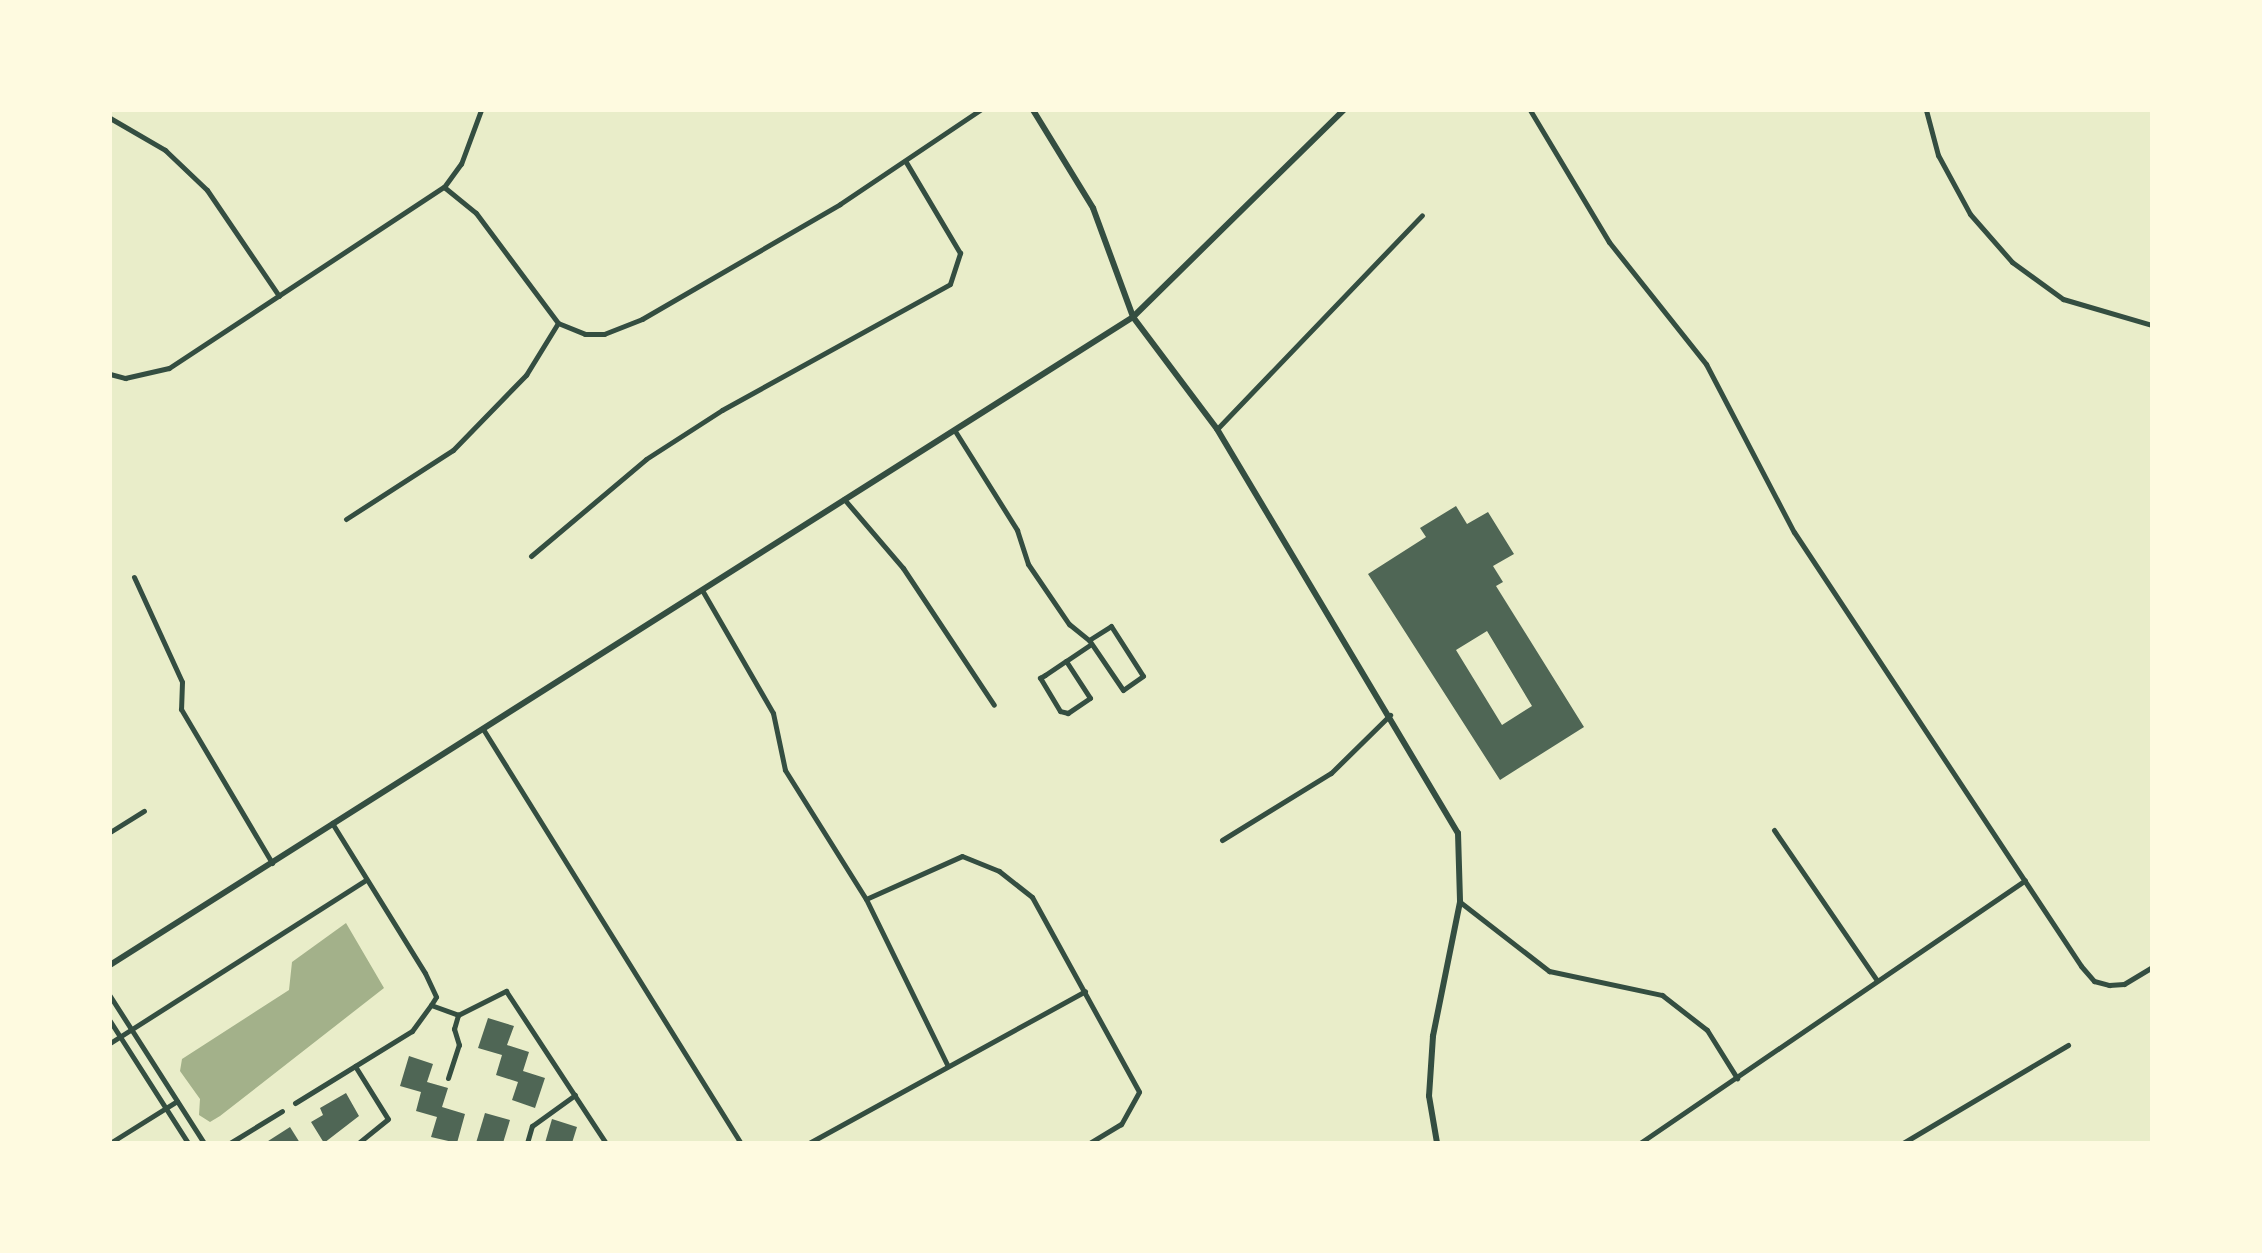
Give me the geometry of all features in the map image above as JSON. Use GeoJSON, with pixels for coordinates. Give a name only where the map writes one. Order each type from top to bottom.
{"type":"FeatureCollection","features":[{"type":"Feature","properties":{"kind":"main road"},"geometry":{"type":"LineString","coordinates":[[1033,110],[1093,208],[1133,317],[1217,429],[1458,833],[1460,902],[1433,1036],[1429,1096],[1437,1143]]}},
{"type":"Feature","properties":{"kind":"main road"},"geometry":{"type":"LineString","coordinates":[[110,965],[1133,317],[1344,110]]}},
{"type":"Feature","properties":{"kind":"street"},"geometry":{"type":"LineString","coordinates":[[110,374],[125,378],[169,368],[444,187],[461,164],[481,110]]}},
{"type":"Feature","properties":{"kind":"street"},"geometry":{"type":"LineString","coordinates":[[444,187],[476,213],[558,323],[585,334],[622,329],[906,162],[980,110]]}},
{"type":"Feature","properties":{"kind":"street"},"geometry":{"type":"LineString","coordinates":[[1530,110],[1609,242],[1706,364],[1794,532],[2081,966],[2094,981],[2109,985],[2124,984],[2152,967]]}},
{"type":"Feature","properties":{"kind":"street"},"geometry":{"type":"LineString","coordinates":[[1926,110],[1938,155],[1970,214],[2012,262],[2063,299],[2152,325]]}},
{"type":"Feature","properties":{"kind":"street"},"geometry":{"type":"LineString","coordinates":[[110,118],[165,150],[207,190],[279,296]]}},
{"type":"Feature","properties":{"kind":"street"},"geometry":{"type":"LineString","coordinates":[[531,556],[624,477],[684,434],[806,360],[950,284],[960,253],[906,162]]}},
{"type":"Feature","properties":{"kind":"street"},"geometry":{"type":"LineString","coordinates":[[1217,429],[1422,215]]}},
{"type":"Feature","properties":{"kind":"street"},"geometry":{"type":"LineString","coordinates":[[346,519],[453,450],[526,375],[558,323]]}},
{"type":"Feature","properties":{"kind":"street"},"geometry":{"type":"LineString","coordinates":[[955,431],[1017,530],[1028,564],[1069,624],[1090,642],[1123,690],[1143,676],[1111,626],[1090,642],[1066,661],[1040,678],[1060,711],[1068,713],[1090,698],[1066,661]]}},
{"type":"Feature","properties":{"kind":"street"},"geometry":{"type":"LineString","coordinates":[[844,499],[903,568],[994,705]]}},
{"type":"Feature","properties":{"kind":"street"},"geometry":{"type":"LineString","coordinates":[[134,577],[182,682],[181,709],[272,863]]}},
{"type":"Feature","properties":{"kind":"street"},"geometry":{"type":"LineString","coordinates":[[702,590],[773,713],[776,744],[798,796],[866,899],[947,1064]]}},
{"type":"Feature","properties":{"kind":"street"},"geometry":{"type":"LineString","coordinates":[[1222,840],[1331,773],[1390,715]]}},
{"type":"Feature","properties":{"kind":"street"},"geometry":{"type":"LineString","coordinates":[[483,728],[741,1143]]}},
{"type":"Feature","properties":{"kind":"street"},"geometry":{"type":"LineString","coordinates":[[110,832],[144,811]]}},
{"type":"Feature","properties":{"kind":"street"},"geometry":{"type":"LineString","coordinates":[[295,1103],[412,1031],[436,997],[332,823]]}},
{"type":"Feature","properties":{"kind":"street"},"geometry":{"type":"LineString","coordinates":[[1774,830],[1876,979]]}},
{"type":"Feature","properties":{"kind":"street"},"geometry":{"type":"LineString","coordinates":[[866,899],[962,856],[999,871],[1032,897],[1139,1092],[1121,1124],[1089,1143]]}},
{"type":"Feature","properties":{"kind":"street"},"geometry":{"type":"LineString","coordinates":[[110,1043],[366,880]]}},
{"type":"Feature","properties":{"kind":"street"},"geometry":{"type":"LineString","coordinates":[[1640,1143],[2025,880]]}},
{"type":"Feature","properties":{"kind":"street"},"geometry":{"type":"LineString","coordinates":[[1460,902],[1549,971],[1662,995],[1707,1030],[1737,1078]]}},
{"type":"Feature","properties":{"kind":"street"},"geometry":{"type":"LineString","coordinates":[[431,1005],[458,1015],[506,991],[606,1143]]}},
{"type":"Feature","properties":{"kind":"street"},"geometry":{"type":"LineString","coordinates":[[809,1143],[947,1064],[1085,991]]}},
{"type":"Feature","properties":{"kind":"street"},"geometry":{"type":"LineString","coordinates":[[110,996],[204,1143]]}},
{"type":"Feature","properties":{"kind":"street"},"geometry":{"type":"LineString","coordinates":[[448,1078],[459,1045],[454,1029],[458,1015]]}},
{"type":"Feature","properties":{"kind":"street"},"geometry":{"type":"LineString","coordinates":[[110,1021],[188,1143]]}},
{"type":"Feature","properties":{"kind":"street"},"geometry":{"type":"LineString","coordinates":[[1903,1143],[2068,1045]]}},
{"type":"Feature","properties":{"kind":"street"},"geometry":{"type":"LineString","coordinates":[[355,1066],[388,1119],[358,1143]]}},
{"type":"Feature","properties":{"kind":"street"},"geometry":{"type":"LineString","coordinates":[[527,1143],[532,1126],[575,1095]]}},
{"type":"Feature","properties":{"kind":"street"},"geometry":{"type":"LineString","coordinates":[[111,1141],[177,1101]]}},
{"type":"Feature","properties":{"kind":"street"},"geometry":{"type":"LineString","coordinates":[[230,1143],[282,1111]]}},
{"type":"Feature","properties":{"kind":"shaded area"},"geometry":{"type":"Polygon","coordinates":[[[346,923],[384,988],[220,1116],[210,1122],[199,1115],[200,1099],[180,1071],[182,1059],[289,990],[292,962],[346,923]]]}},
{"type":"Feature","properties":{"kind":"building"},"geometry":{"type":"Polygon","coordinates":[[[1456,506],[1467,524],[1488,512],[1514,554],[1493,566],[1503,582],[1496,586],[1584,727],[1500,780],[1368,574],[1426,537],[1420,528],[1456,506]],[[1487,631],[1456,650],[1502,725],[1532,706],[1487,631]]]}},
{"type":"Feature","properties":{"kind":"building"},"geometry":{"type":"Polygon","coordinates":[[[488,1018],[514,1026],[507,1045],[529,1052],[523,1071],[545,1078],[535,1108],[512,1100],[518,1082],[496,1075],[502,1055],[478,1048],[488,1018]]]}},
{"type":"Feature","properties":{"kind":"building"},"geometry":{"type":"Polygon","coordinates":[[[409,1056],[433,1064],[427,1082],[448,1088],[442,1107],[465,1114],[457,1143],[431,1137],[437,1117],[416,1111],[421,1092],[400,1086],[409,1056]]]}},
{"type":"Feature","properties":{"kind":"building"},"geometry":{"type":"Polygon","coordinates":[[[346,1093],[359,1116],[324,1143],[311,1122],[323,1115],[320,1108],[346,1093]]]}},
{"type":"Feature","properties":{"kind":"building"},"geometry":{"type":"Polygon","coordinates":[[[485,1113],[510,1120],[503,1143],[476,1143],[485,1113]]]}},
{"type":"Feature","properties":{"kind":"building"},"geometry":{"type":"Polygon","coordinates":[[[552,1119],[577,1127],[572,1143],[545,1143],[552,1119]]]}},
{"type":"Feature","properties":{"kind":"building"},"geometry":{"type":"Polygon","coordinates":[[[290,1127],[300,1143],[265,1143],[290,1127]]]}}]}
